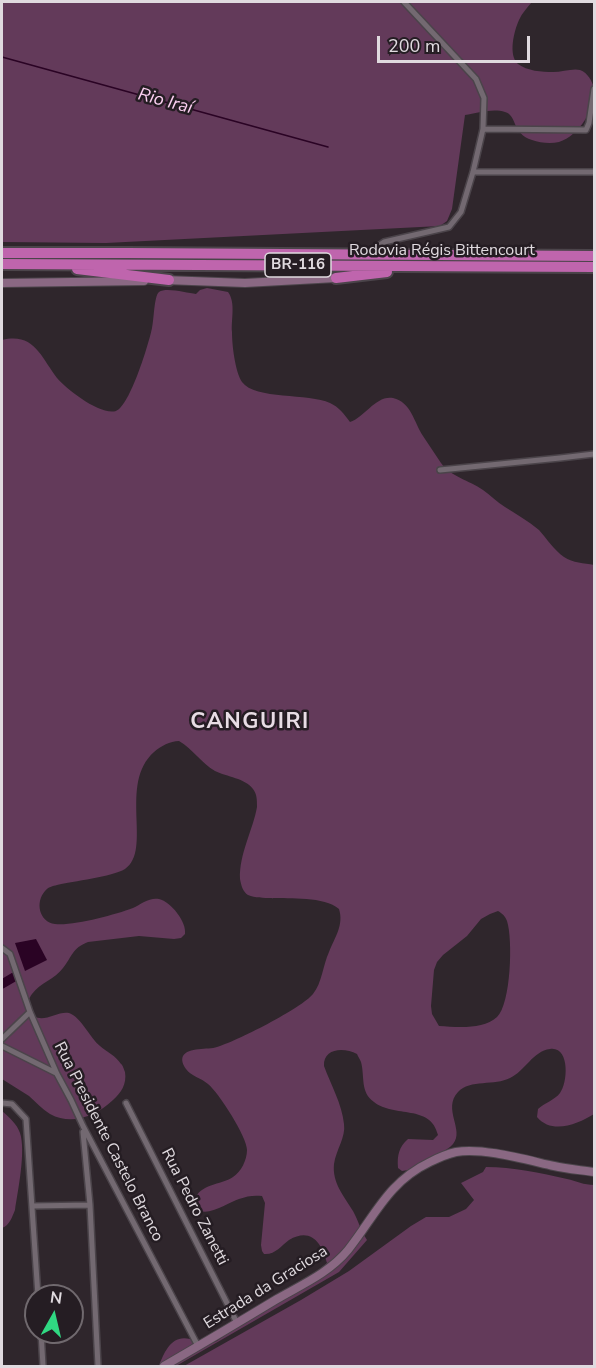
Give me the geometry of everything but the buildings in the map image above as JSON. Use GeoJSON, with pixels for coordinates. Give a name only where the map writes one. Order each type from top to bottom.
{"type":"FeatureCollection","features":[{"type":"Feature","properties":{"kind":"highway","name":"Rodovia Régis Bittencourt"},"geometry":{"type":"LineString","coordinates":[[2,254],[594,256]]}},
{"type":"Feature","properties":{"kind":"highway","name":"Rodovia Régis Bittencourt"},"geometry":{"type":"LineString","coordinates":[[2,264],[594,267]]}},
{"type":"Feature","properties":{"kind":"highway"},"geometry":{"type":"LineString","coordinates":[[30,264],[169,280]]}},
{"type":"Feature","properties":{"kind":"highway"},"geometry":{"type":"LineString","coordinates":[[336,278],[420,267]]}},
{"type":"Feature","properties":{"kind":"main road"},"geometry":{"type":"LineString","coordinates":[[2,283],[169,280],[245,283],[336,278]]}},
{"type":"Feature","properties":{"kind":"main road","name":"Estrada da Graciosa"},"geometry":{"type":"LineString","coordinates":[[164,1366],[327,1269],[347,1251],[402,1179],[442,1156],[454,1152],[474,1151],[594,1173]]}},
{"type":"Feature","properties":{"kind":"street"},"geometry":{"type":"LineString","coordinates":[[364,255],[384,242],[449,227],[461,212],[483,129],[484,98],[477,79],[404,2]]}},
{"type":"Feature","properties":{"kind":"street"},"geometry":{"type":"LineString","coordinates":[[483,129],[586,130],[594,89]]}},
{"type":"Feature","properties":{"kind":"street"},"geometry":{"type":"LineString","coordinates":[[473,172],[594,172]]}},
{"type":"Feature","properties":{"kind":"street"},"geometry":{"type":"LineString","coordinates":[[440,470],[594,453]]}},
{"type":"Feature","properties":{"kind":"street","name":"Rua Presidente Castelo Branco"},"geometry":{"type":"LineString","coordinates":[[2,948],[10,954],[30,1012],[57,1074],[198,1346]]}},
{"type":"Feature","properties":{"kind":"street"},"geometry":{"type":"LineString","coordinates":[[2,1040],[30,1012]]}},
{"type":"Feature","properties":{"kind":"street"},"geometry":{"type":"LineString","coordinates":[[2,1046],[57,1074]]}},
{"type":"Feature","properties":{"kind":"street"},"geometry":{"type":"LineString","coordinates":[[2,1103],[12,1104],[26,1119],[37,1284]]}},
{"type":"Feature","properties":{"kind":"street","name":"Rua Pedro Zanetti"},"geometry":{"type":"LineString","coordinates":[[126,1103],[237,1323]]}},
{"type":"Feature","properties":{"kind":"street"},"geometry":{"type":"LineString","coordinates":[[83,1126],[90,1205],[98,1366]]}},
{"type":"Feature","properties":{"kind":"street"},"geometry":{"type":"LineString","coordinates":[[32,1206],[90,1205]]}},
{"type":"Feature","properties":{"kind":"street"},"geometry":{"type":"LineString","coordinates":[[42,1344],[43,1366]]}},
{"type":"Feature","properties":{"kind":"shaded area"},"geometry":{"type":"Polygon","coordinates":[[[2,2],[532,2],[522,15],[515,30],[513,55],[515,60],[518,64],[535,71],[580,70],[591,80],[594,96],[589,112],[579,128],[566,139],[556,143],[538,142],[521,134],[509,114],[505,112],[490,111],[465,115],[452,209],[447,221],[440,226],[106,243],[2,242],[2,2]]]}},
{"type":"Feature","properties":{"kind":"shaded area"},"geometry":{"type":"Polygon","coordinates":[[[207,288],[228,292],[230,296],[233,306],[232,327],[236,365],[242,382],[249,388],[270,394],[309,398],[330,403],[339,409],[350,422],[381,400],[393,398],[399,400],[408,408],[423,436],[445,468],[483,490],[535,527],[567,559],[594,565],[594,1114],[573,1124],[557,1127],[550,1126],[537,1117],[538,1109],[560,1093],[565,1081],[564,1059],[561,1053],[550,1049],[539,1053],[510,1078],[469,1085],[458,1092],[452,1105],[457,1132],[453,1144],[414,1168],[402,1171],[398,1168],[398,1163],[399,1152],[403,1145],[408,1139],[433,1140],[438,1135],[434,1125],[420,1115],[391,1110],[374,1102],[365,1089],[361,1062],[357,1054],[346,1050],[331,1052],[324,1066],[341,1109],[344,1129],[334,1164],[335,1177],[339,1189],[367,1240],[339,1272],[176,1366],[159,1366],[166,1350],[178,1339],[184,1338],[207,1343],[217,1341],[235,1327],[279,1301],[327,1263],[319,1244],[304,1235],[289,1240],[275,1252],[264,1254],[261,1245],[265,1203],[262,1196],[245,1197],[206,1212],[196,1208],[195,1200],[201,1191],[228,1180],[239,1172],[245,1162],[247,1150],[238,1126],[219,1096],[208,1084],[188,1071],[182,1059],[189,1051],[217,1047],[238,1039],[283,1016],[313,994],[338,931],[340,915],[339,909],[325,902],[306,899],[259,898],[246,894],[241,884],[240,870],[257,807],[257,797],[254,791],[245,782],[210,768],[179,741],[166,744],[154,752],[144,765],[138,781],[137,832],[133,860],[119,872],[51,887],[45,891],[40,901],[42,916],[45,920],[55,924],[83,922],[105,917],[152,899],[164,901],[181,918],[185,934],[181,938],[139,936],[83,944],[75,950],[60,972],[35,990],[29,999],[29,1007],[36,1017],[47,1018],[69,1013],[78,1019],[96,1042],[122,1065],[125,1072],[123,1088],[99,1111],[83,1118],[67,1119],[50,1114],[29,1096],[2,1079],[2,340],[13,338],[29,343],[36,348],[57,378],[76,395],[102,410],[116,411],[127,398],[138,373],[153,324],[157,294],[166,290],[196,294],[207,288]],[[498,911],[481,919],[467,936],[437,962],[434,970],[431,1006],[432,1014],[439,1026],[469,1027],[485,1024],[497,1017],[502,1010],[510,971],[510,942],[507,921],[505,916],[498,911]]]}},
{"type":"Feature","properties":{"kind":"shaded area"},"geometry":{"type":"Polygon","coordinates":[[[36,939],[47,960],[25,971],[15,943],[36,939]]]}},
{"type":"Feature","properties":{"kind":"shaded area"},"geometry":{"type":"Polygon","coordinates":[[[2,1111],[19,1130],[22,1150],[15,1210],[9,1223],[2,1228],[2,1111]]]}},
{"type":"Feature","properties":{"kind":"shaded area"},"geometry":{"type":"Polygon","coordinates":[[[486,1167],[526,1171],[594,1185],[594,1366],[184,1366],[349,1271],[426,1217],[449,1217],[466,1209],[474,1200],[461,1183],[483,1172],[486,1167]]]}},
{"type":"Feature","properties":{"kind":"waterway","name":"Rio Iraí"},"geometry":{"type":"LineString","coordinates":[[2,57],[328,147]]}},
{"type":"Feature","properties":{"kind":"waterway"},"geometry":{"type":"LineString","coordinates":[[2,984],[14,977]]}},
{"type":"Feature","properties":{"kind":"district","name":"CANGUIRI"},"geometry":{"type":"Point","coordinates":[250,723]}}]}
